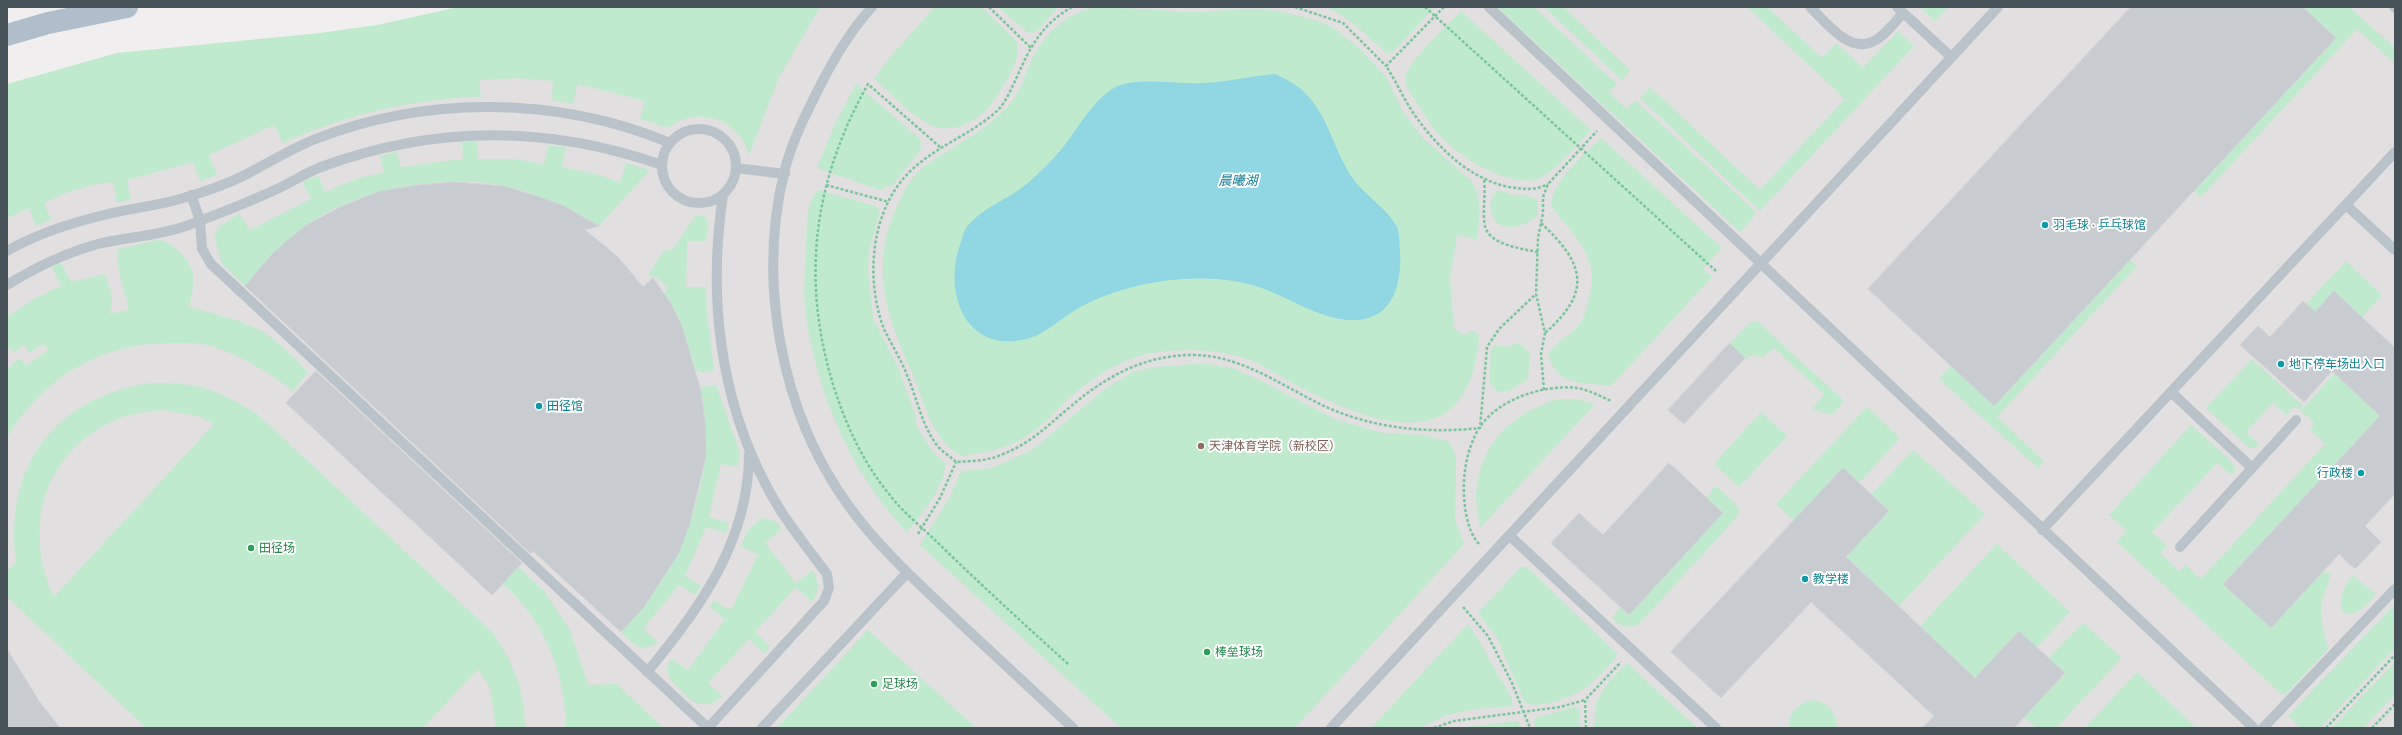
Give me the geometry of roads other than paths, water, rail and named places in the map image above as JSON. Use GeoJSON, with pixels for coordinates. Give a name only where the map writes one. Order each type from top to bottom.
{"type":"FeatureCollection","features":[{"type":"Feature","properties":{"kind":"main road"},"geometry":{"type":"LineString","coordinates":[[7,35],[48,23],[127,7]]}},
{"type":"Feature","properties":{"kind":"lane"},"geometry":{"type":"LineString","coordinates":[[872,7],[848,35],[818,90],[792,148],[779,195],[774,277],[779,335],[793,392],[815,448],[847,503],[884,550],[1073,728]]}},
{"type":"Feature","properties":{"kind":"lane"},"geometry":{"type":"LineString","coordinates":[[1489,7],[2042,530],[2254,728]]}},
{"type":"Feature","properties":{"kind":"lane"},"geometry":{"type":"LineString","coordinates":[[1810,7],[1846,40],[1853,44],[1867,45],[1880,38],[1900,10],[1951,58]]}},
{"type":"Feature","properties":{"kind":"lane"},"geometry":{"type":"LineString","coordinates":[[1330,728],[1624,413],[1998,7]]}},
{"type":"Feature","properties":{"kind":"lane"},"geometry":{"type":"LineString","coordinates":[[7,251],[27,240],[68,226],[108,214],[192,195],[243,176],[294,148],[339,131],[375,121],[441,109],[503,107],[579,114],[621,124],[670,143]]}},
{"type":"Feature","properties":{"kind":"lane"},"geometry":{"type":"LineString","coordinates":[[704,129],[716,132],[726,139],[733,150],[736,168],[731,186],[723,196],[712,202],[701,204],[688,203],[677,197],[663,178],[662,165],[664,153],[670,143],[680,134],[691,130],[704,129]]}},
{"type":"Feature","properties":{"kind":"lane"},"geometry":{"type":"LineString","coordinates":[[7,285],[40,266],[77,250],[99,244],[168,231],[200,220],[277,189],[320,168],[378,149],[446,137],[506,134],[568,140],[620,152],[662,165]]}},
{"type":"Feature","properties":{"kind":"lane"},"geometry":{"type":"LineString","coordinates":[[2042,530],[2395,152]]}},
{"type":"Feature","properties":{"kind":"lane"},"geometry":{"type":"LineString","coordinates":[[736,168],[785,174]]}},
{"type":"Feature","properties":{"kind":"lane"},"geometry":{"type":"LineString","coordinates":[[192,195],[200,220],[202,249],[211,264],[708,728],[824,601],[829,588],[827,574],[780,510],[767,487],[750,448],[723,367],[719,329],[716,256],[723,196]]}},
{"type":"Feature","properties":{"kind":"lane"},"geometry":{"type":"LineString","coordinates":[[2346,205],[2395,250]]}},
{"type":"Feature","properties":{"kind":"lane"},"geometry":{"type":"LineString","coordinates":[[2171,392],[2252,468]]}},
{"type":"Feature","properties":{"kind":"lane"},"geometry":{"type":"LineString","coordinates":[[2180,547],[2296,420]]}},
{"type":"Feature","properties":{"kind":"lane"},"geometry":{"type":"LineString","coordinates":[[647,672],[696,610],[723,564],[733,541],[742,510],[749,472],[750,448]]}},
{"type":"Feature","properties":{"kind":"lane"},"geometry":{"type":"LineString","coordinates":[[1510,536],[1716,728]]}},
{"type":"Feature","properties":{"kind":"lane"},"geometry":{"type":"LineString","coordinates":[[762,728],[907,573]]}},
{"type":"Feature","properties":{"kind":"lane"},"geometry":{"type":"LineString","coordinates":[[2263,728],[2395,589]]}},
{"type":"Feature","properties":{"kind":"water","name":"晨曦湖"},"geometry":{"type":"Polygon","coordinates":[[[1275,74],[1291,82],[1304,92],[1314,103],[1353,179],[1385,211],[1397,227],[1400,261],[1397,285],[1387,306],[1379,313],[1368,318],[1343,320],[1319,313],[1259,287],[1213,279],[1188,279],[1163,281],[1114,292],[1092,301],[1072,312],[1044,332],[1026,339],[1005,341],[988,337],[974,329],[964,316],[958,300],[955,282],[955,263],[966,228],[980,214],[1021,188],[1044,168],[1066,144],[1091,109],[1105,94],[1123,84],[1133,82],[1203,83],[1275,74]]]}},
{"type":"Feature","properties":{"kind":"place","name":"羽毛球 · 乒乓球馆"},"geometry":{"type":"Point","coordinates":[2045,225]}},
{"type":"Feature","properties":{"kind":"place","name":"地下停车场出入口"},"geometry":{"type":"Point","coordinates":[2281,364]}},
{"type":"Feature","properties":{"kind":"place","name":"田径馆"},"geometry":{"type":"Point","coordinates":[539,406]}},
{"type":"Feature","properties":{"kind":"place","name":"天津体育学院（新校区）"},"geometry":{"type":"Point","coordinates":[1201,446]}},
{"type":"Feature","properties":{"kind":"place","name":"行政楼"},"geometry":{"type":"Point","coordinates":[2361,473]}},
{"type":"Feature","properties":{"kind":"place","name":"田径场"},"geometry":{"type":"Point","coordinates":[251,548]}},
{"type":"Feature","properties":{"kind":"place","name":"教学楼"},"geometry":{"type":"Point","coordinates":[1805,579]}},
{"type":"Feature","properties":{"kind":"place","name":"棒垒球场"},"geometry":{"type":"Point","coordinates":[1207,652]}},
{"type":"Feature","properties":{"kind":"place","name":"足球场"},"geometry":{"type":"Point","coordinates":[874,684]}}]}
